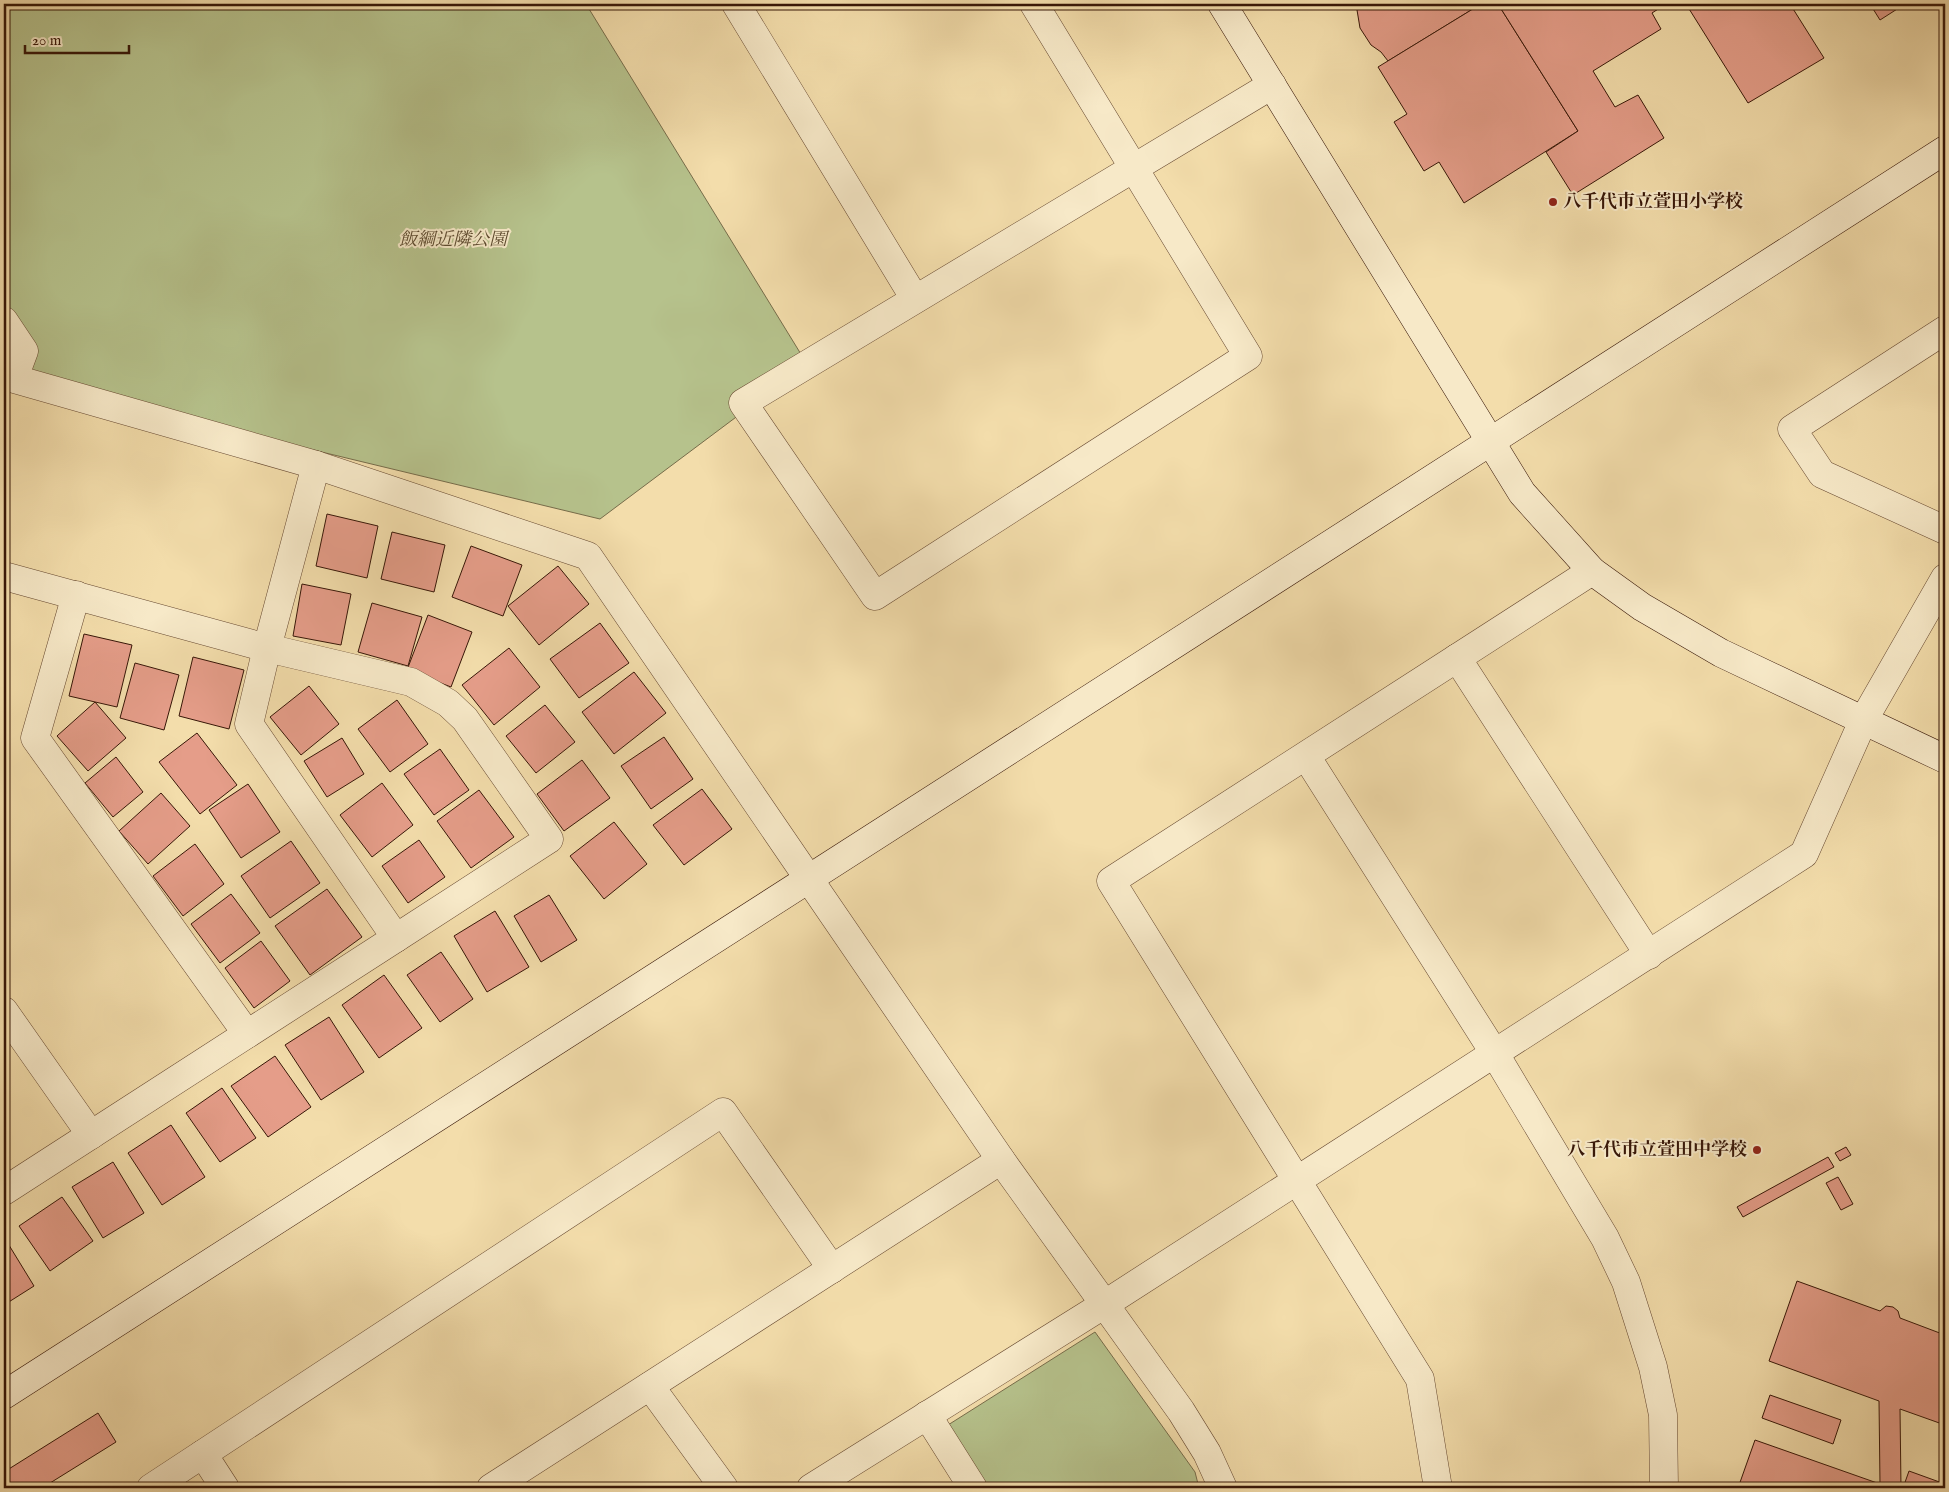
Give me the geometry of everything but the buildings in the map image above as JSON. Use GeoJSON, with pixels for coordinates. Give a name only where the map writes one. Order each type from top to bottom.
{"type":"FeatureCollection","features":[{"type":"Feature","properties":{"kind":"street"},"geometry":{"type":"LineString","coordinates":[[736,4],[914,299]]}},
{"type":"Feature","properties":{"kind":"street"},"geometry":{"type":"LineString","coordinates":[[1034,4],[1134,166],[1248,356],[875,596],[743,403],[1134,166],[1272,85]]}},
{"type":"Feature","properties":{"kind":"street"},"geometry":{"type":"LineString","coordinates":[[1222,4],[1522,493],[1592,571],[1642,608],[1721,653],[1863,722],[1945,759]]}},
{"type":"Feature","properties":{"kind":"street"},"geometry":{"type":"LineString","coordinates":[[4,1395],[1945,150]]}},
{"type":"Feature","properties":{"kind":"street"},"geometry":{"type":"LineString","coordinates":[[4,321],[24,351],[9,377],[48,390],[316,465],[588,556],[1001,1160],[1186,1419],[1207,1452],[1224,1488]]}},
{"type":"Feature","properties":{"kind":"street"},"geometry":{"type":"LineString","coordinates":[[1945,330],[1792,428],[1822,474],[1945,530]]}},
{"type":"Feature","properties":{"kind":"street"},"geometry":{"type":"LineString","coordinates":[[316,465],[267,648],[249,724],[396,938]]}},
{"type":"Feature","properties":{"kind":"street"},"geometry":{"type":"LineString","coordinates":[[1438,1488],[1420,1379],[1295,1181],[1111,881],[1592,571]]}},
{"type":"Feature","properties":{"kind":"street"},"geometry":{"type":"LineString","coordinates":[[4,576],[267,648],[411,682],[448,703],[465,719],[549,839],[4,1191]]}},
{"type":"Feature","properties":{"kind":"street"},"geometry":{"type":"LineString","coordinates":[[811,1488],[1105,1304],[1804,854],[1863,722],[1945,578]]}},
{"type":"Feature","properties":{"kind":"street"},"geometry":{"type":"LineString","coordinates":[[76,595],[35,738],[247,1034]]}},
{"type":"Feature","properties":{"kind":"street"},"geometry":{"type":"LineString","coordinates":[[1456,658],[1649,955]]}},
{"type":"Feature","properties":{"kind":"street"},"geometry":{"type":"LineString","coordinates":[[1306,756],[1494,1054],[1605,1238],[1626,1282],[1651,1358],[1663,1415],[1664,1488]]}},
{"type":"Feature","properties":{"kind":"street"},"geometry":{"type":"LineString","coordinates":[[4,1011],[91,1134]]}},
{"type":"Feature","properties":{"kind":"street"},"geometry":{"type":"LineString","coordinates":[[151,1488],[723,1112],[832,1269]]}},
{"type":"Feature","properties":{"kind":"street"},"geometry":{"type":"LineString","coordinates":[[491,1488],[1001,1160]]}},
{"type":"Feature","properties":{"kind":"street"},"geometry":{"type":"LineString","coordinates":[[650,1386],[724,1488]]}},
{"type":"Feature","properties":{"kind":"street"},"geometry":{"type":"LineString","coordinates":[[928,1415],[973,1488]]}},
{"type":"Feature","properties":{"kind":"street"},"geometry":{"type":"LineString","coordinates":[[203,1454],[225,1488]]}},
{"type":"Feature","properties":{"kind":"green space","name":"飯綱近隣公園"},"geometry":{"type":"Polygon","coordinates":[[[4,4],[586,4],[807,364],[600,519],[14,378],[4,315],[4,4]]]}},
{"type":"Feature","properties":{"kind":"green space"},"geometry":{"type":"Polygon","coordinates":[[[1095,1332],[1195,1472],[1199,1488],[989,1488],[948,1425],[1095,1332]]]}},
{"type":"Feature","properties":{"kind":"place","name":"八千代市立萱田小学校"},"geometry":{"type":"Point","coordinates":[1553,202]}},
{"type":"Feature","properties":{"kind":"place","name":"八千代市立萱田中学校"},"geometry":{"type":"Point","coordinates":[1757,1150]}}]}
